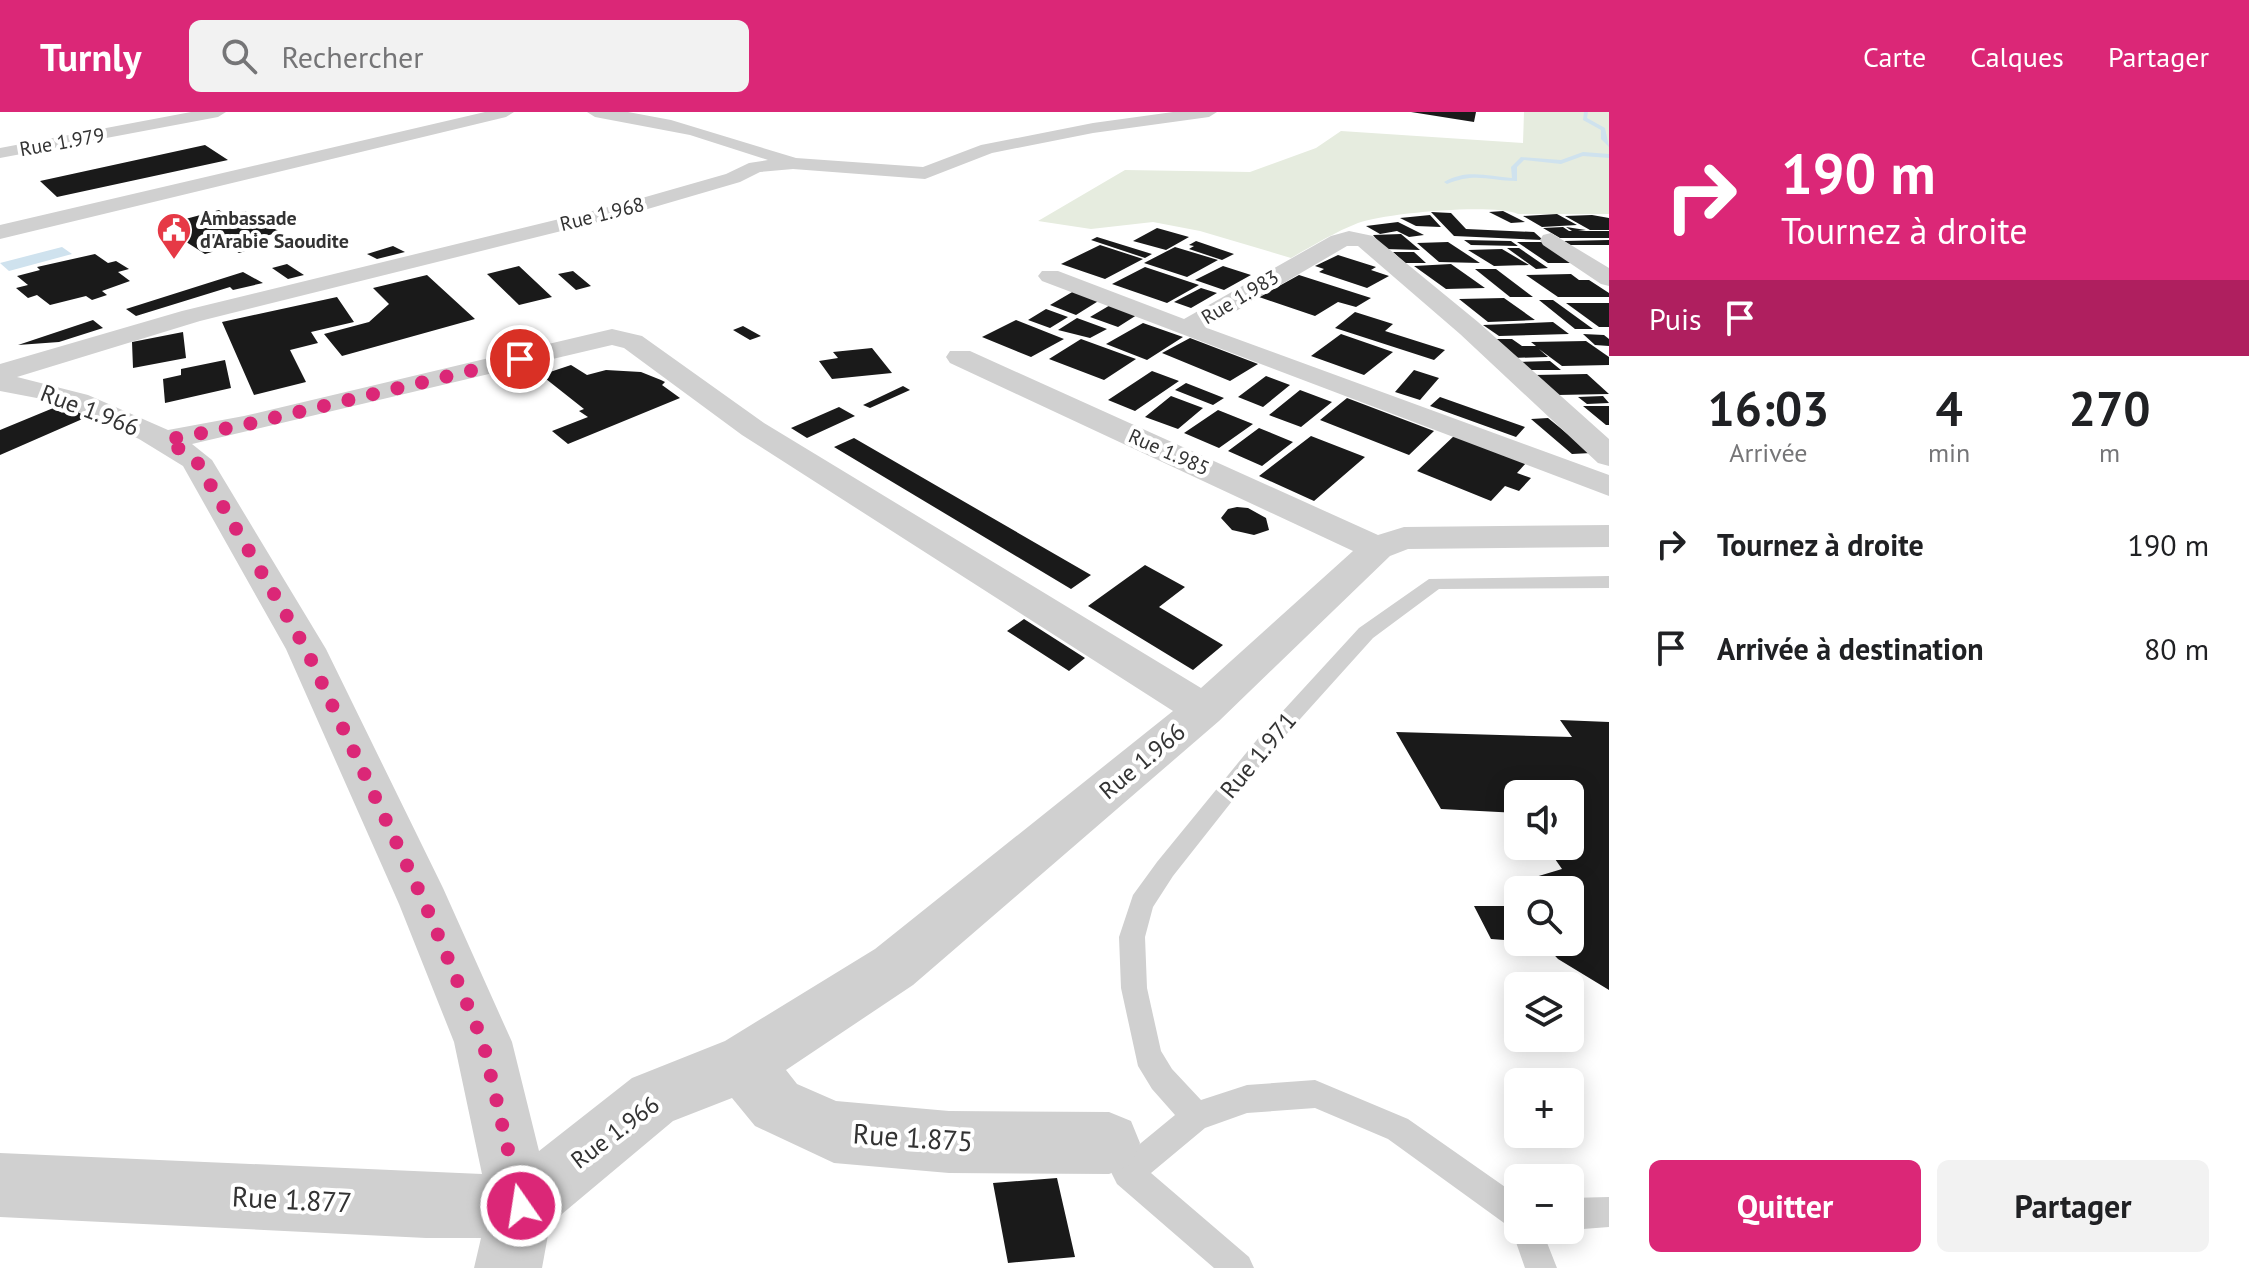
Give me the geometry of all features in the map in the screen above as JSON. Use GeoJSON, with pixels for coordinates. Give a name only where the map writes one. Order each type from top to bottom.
{"type":"FeatureCollection","features":[{"type":"Feature","properties":{"kind":"street","name":"Rue 1.979"},"geometry":{"type":"LineString","coordinates":[[0,153],[218,112]]}},
{"type":"Feature","properties":{"kind":"street"},"geometry":{"type":"LineString","coordinates":[[0,232],[506,112]]}},
{"type":"Feature","properties":{"kind":"street"},"geometry":{"type":"LineString","coordinates":[[595,112],[712,135],[793,163]]}},
{"type":"Feature","properties":{"kind":"street","name":"Rue 1.968"},"geometry":{"type":"LineString","coordinates":[[0,373],[191,316],[627,209],[733,178],[756,167],[793,163],[925,173],[987,149],[1093,128],[1209,112]]}},
{"type":"Feature","properties":{"kind":"street"},"geometry":{"type":"LineString","coordinates":[[987,149],[998,129]]}},
{"type":"Feature","properties":{"kind":"street","name":"Rue 1.983"},"geometry":{"type":"LineString","coordinates":[[1186,329],[1339,241],[1349,238],[1365,241],[1469,328],[1609,456]]}},
{"type":"Feature","properties":{"kind":"street"},"geometry":{"type":"LineString","coordinates":[[1551,240],[1609,279]]}},
{"type":"Feature","properties":{"kind":"street"},"geometry":{"type":"LineString","coordinates":[[1050,276],[1186,329]]}},
{"type":"Feature","properties":{"kind":"street","name":"Rue 1.983"},"geometry":{"type":"LineString","coordinates":[[1186,329],[1609,486]]}},
{"type":"Feature","properties":{"kind":"street"},"geometry":{"type":"LineString","coordinates":[[166,440],[244,425],[612,337],[633,342],[753,429],[1204,710]]}},
{"type":"Feature","properties":{"kind":"street","name":"Rue 1.985"},"geometry":{"type":"LineString","coordinates":[[960,357],[1377,548]]}},
{"type":"Feature","properties":{"kind":"street","name":"Rue 1.966"},"geometry":{"type":"LineString","coordinates":[[0,382],[65,396],[166,440],[196,460],[306,649],[425,904],[483,1042],[521,1206],[653,1099],[743,1064],[894,967],[1204,710],[1377,548],[1404,538],[1609,536]]}},
{"type":"Feature","properties":{"kind":"street","name":"Rue 1.875"},"geometry":{"type":"LineString","coordinates":[[743,1064],[776,1105],[834,1132],[1118,1158]]}},
{"type":"Feature","properties":{"kind":"street","name":"Rue 1.877"},"geometry":{"type":"LineString","coordinates":[[0,1185],[426,1206],[521,1206]]}},
{"type":"Feature","properties":{"kind":"street"},"geometry":{"type":"LineString","coordinates":[[508,1268],[521,1206]]}},
{"type":"Feature","properties":{"kind":"lane","name":"Rue 1.971"},"geometry":{"type":"LineString","coordinates":[[1196,1116],[1162,1079],[1148,1056],[1134,988],[1132,937],[1142,903],[1165,869],[1267,742],[1366,633],[1435,583],[1609,582]]}},
{"type":"Feature","properties":{"kind":"lane"},"geometry":{"type":"LineString","coordinates":[[1238,1268],[1118,1158],[1196,1116],[1247,1099],[1315,1094],[1398,1129],[1504,1205]]}},
{"type":"Feature","properties":{"kind":"lane"},"geometry":{"type":"LineString","coordinates":[[1584,1213],[1609,1212]]}},
{"type":"Feature","properties":{"kind":"lane"},"geometry":{"type":"LineString","coordinates":[[1532,1244],[1541,1268]]}},
{"type":"Feature","properties":{"kind":"shaded area"},"geometry":{"type":"Polygon","coordinates":[[[1524,112],[1609,112],[1609,214],[1518,214],[1464,209],[1391,216],[1358,223],[1291,258],[1200,231],[1153,222],[1091,229],[1038,221],[1125,170],[1250,172],[1316,148],[1341,131],[1523,143],[1524,112]]]}},
{"type":"Feature","properties":{"kind":"water"},"geometry":{"type":"Polygon","coordinates":[[[62,247],[72,254],[9,271],[0,263],[62,247]]]}},
{"type":"Feature","properties":{"kind":"building"},"geometry":{"type":"Polygon","coordinates":[[[1411,112],[1476,112],[1474,122],[1411,112]]]}},
{"type":"Feature","properties":{"kind":"building"},"geometry":{"type":"Polygon","coordinates":[[[205,145],[228,160],[57,197],[40,181],[205,145]]]}},
{"type":"Feature","properties":{"kind":"building"},"geometry":{"type":"Polygon","coordinates":[[[219,210],[228,216],[245,211],[280,232],[255,239],[265,245],[239,253],[229,247],[205,254],[169,231],[186,226],[178,221],[219,210]]]}},
{"type":"Feature","properties":{"kind":"building"},"geometry":{"type":"Polygon","coordinates":[[[1503,211],[1525,222],[1511,223],[1489,212],[1503,211]]]}},
{"type":"Feature","properties":{"kind":"building"},"geometry":{"type":"Polygon","coordinates":[[[1431,212],[1451,213],[1466,229],[1534,232],[1543,240],[1454,236],[1431,212]]]}},
{"type":"Feature","properties":{"kind":"building"},"geometry":{"type":"Polygon","coordinates":[[[1557,214],[1577,225],[1542,227],[1523,216],[1557,214]]]}},
{"type":"Feature","properties":{"kind":"building"},"geometry":{"type":"Polygon","coordinates":[[[1430,215],[1441,227],[1416,226],[1400,218],[1430,215]]]}},
{"type":"Feature","properties":{"kind":"building"},"geometry":{"type":"Polygon","coordinates":[[[1565,216],[1609,218],[1609,230],[1590,230],[1565,216]]]}},
{"type":"Feature","properties":{"kind":"building"},"geometry":{"type":"Polygon","coordinates":[[[1398,222],[1424,235],[1409,237],[1397,231],[1380,234],[1366,226],[1398,222]]]}},
{"type":"Feature","properties":{"kind":"building"},"geometry":{"type":"Polygon","coordinates":[[[1563,227],[1569,231],[1572,231],[1566,227],[1586,230],[1578,231],[1609,231],[1609,238],[1560,238],[1543,228],[1563,227]]]}},
{"type":"Feature","properties":{"kind":"building"},"geometry":{"type":"Polygon","coordinates":[[[1157,228],[1189,237],[1166,250],[1133,241],[1157,228]]]}},
{"type":"Feature","properties":{"kind":"building"},"geometry":{"type":"Polygon","coordinates":[[[1401,234],[1420,250],[1384,249],[1373,235],[1401,234]]]}},
{"type":"Feature","properties":{"kind":"building"},"geometry":{"type":"Polygon","coordinates":[[[1097,237],[1152,254],[1145,258],[1091,240],[1097,237]]]}},
{"type":"Feature","properties":{"kind":"building"},"geometry":{"type":"Polygon","coordinates":[[[1464,240],[1511,241],[1518,246],[1471,245],[1464,240]]]}},
{"type":"Feature","properties":{"kind":"building"},"geometry":{"type":"Polygon","coordinates":[[[1609,240],[1609,245],[1570,245],[1564,241],[1609,240]]]}},
{"type":"Feature","properties":{"kind":"building"},"geometry":{"type":"Polygon","coordinates":[[[1196,241],[1234,254],[1222,260],[1189,249],[1194,246],[1189,245],[1196,241]]]}},
{"type":"Feature","properties":{"kind":"building"},"geometry":{"type":"Polygon","coordinates":[[[1448,242],[1480,263],[1439,262],[1417,243],[1448,242]]]}},
{"type":"Feature","properties":{"kind":"building"},"geometry":{"type":"Polygon","coordinates":[[[1517,242],[1542,242],[1574,263],[1548,263],[1517,242]]]}},
{"type":"Feature","properties":{"kind":"building"},"geometry":{"type":"Polygon","coordinates":[[[1100,245],[1143,259],[1105,279],[1061,264],[1100,245]]]}},
{"type":"Feature","properties":{"kind":"building"},"geometry":{"type":"Polygon","coordinates":[[[393,246],[405,252],[377,259],[367,254],[393,246]]]}},
{"type":"Feature","properties":{"kind":"building"},"geometry":{"type":"Polygon","coordinates":[[[1175,247],[1218,260],[1187,277],[1144,263],[1175,247]]]}},
{"type":"Feature","properties":{"kind":"building"},"geometry":{"type":"Polygon","coordinates":[[[1507,248],[1519,248],[1548,268],[1536,269],[1507,248]]]}},
{"type":"Feature","properties":{"kind":"building"},"geometry":{"type":"Polygon","coordinates":[[[1502,249],[1529,265],[1494,266],[1468,250],[1502,249]]]}},
{"type":"Feature","properties":{"kind":"building"},"geometry":{"type":"Polygon","coordinates":[[[1393,252],[1414,252],[1426,263],[1405,263],[1393,252]]]}},
{"type":"Feature","properties":{"kind":"building"},"geometry":{"type":"Polygon","coordinates":[[[95,254],[108,263],[116,261],[129,269],[118,272],[130,281],[102,291],[107,295],[92,300],[86,296],[50,305],[37,295],[28,298],[16,288],[28,285],[17,276],[40,270],[37,267],[95,254]]]}},
{"type":"Feature","properties":{"kind":"building"},"geometry":{"type":"Polygon","coordinates":[[[1338,255],[1376,267],[1371,270],[1389,276],[1367,288],[1319,272],[1324,269],[1315,266],[1338,255]]]}},
{"type":"Feature","properties":{"kind":"building"},"geometry":{"type":"Polygon","coordinates":[[[287,264],[304,275],[288,279],[272,268],[287,264]]]}},
{"type":"Feature","properties":{"kind":"building"},"geometry":{"type":"Polygon","coordinates":[[[1451,264],[1485,288],[1446,289],[1414,266],[1451,264]]]}},
{"type":"Feature","properties":{"kind":"building"},"geometry":{"type":"Polygon","coordinates":[[[519,266],[552,297],[519,305],[487,274],[519,266]]]}},
{"type":"Feature","properties":{"kind":"building"},"geometry":{"type":"Polygon","coordinates":[[[1223,266],[1251,275],[1224,290],[1195,280],[1223,266]]]}},
{"type":"Feature","properties":{"kind":"building"},"geometry":{"type":"Polygon","coordinates":[[[1145,267],[1199,285],[1167,303],[1112,284],[1145,267]]]}},
{"type":"Feature","properties":{"kind":"building"},"geometry":{"type":"Polygon","coordinates":[[[1475,269],[1496,269],[1533,297],[1510,297],[1475,269]]]}},
{"type":"Feature","properties":{"kind":"building"},"geometry":{"type":"Polygon","coordinates":[[[573,271],[591,286],[576,290],[558,274],[573,271]]]}},
{"type":"Feature","properties":{"kind":"building"},"geometry":{"type":"Polygon","coordinates":[[[243,272],[263,283],[233,290],[230,287],[136,316],[126,309],[243,272]]]}},
{"type":"Feature","properties":{"kind":"building"},"geometry":{"type":"Polygon","coordinates":[[[1571,274],[1579,280],[1589,280],[1609,293],[1609,297],[1558,297],[1526,275],[1571,274]]]}},
{"type":"Feature","properties":{"kind":"building"},"geometry":{"type":"Polygon","coordinates":[[[427,275],[475,319],[342,356],[324,334],[369,322],[389,304],[373,288],[427,275]]]}},
{"type":"Feature","properties":{"kind":"building"},"geometry":{"type":"Polygon","coordinates":[[[1299,275],[1371,298],[1356,307],[1338,302],[1315,316],[1259,297],[1299,275]]]}},
{"type":"Feature","properties":{"kind":"building"},"geometry":{"type":"Polygon","coordinates":[[[1201,288],[1217,293],[1191,308],[1174,302],[1201,288]]]}},
{"type":"Feature","properties":{"kind":"building"},"geometry":{"type":"Polygon","coordinates":[[[1074,291],[1100,300],[1076,315],[1050,305],[1074,291]]]}},
{"type":"Feature","properties":{"kind":"building"},"geometry":{"type":"Polygon","coordinates":[[[337,297],[354,322],[311,332],[318,343],[290,350],[306,382],[254,395],[222,322],[337,297]]]}},
{"type":"Feature","properties":{"kind":"building"},"geometry":{"type":"Polygon","coordinates":[[[1504,298],[1535,320],[1488,322],[1459,299],[1504,298]]]}},
{"type":"Feature","properties":{"kind":"building"},"geometry":{"type":"Polygon","coordinates":[[[1539,300],[1553,300],[1593,329],[1575,329],[1539,300]]]}},
{"type":"Feature","properties":{"kind":"building"},"geometry":{"type":"Polygon","coordinates":[[[1566,303],[1609,303],[1609,327],[1599,327],[1566,303]]]}},
{"type":"Feature","properties":{"kind":"building"},"geometry":{"type":"Polygon","coordinates":[[[1112,304],[1140,313],[1118,327],[1090,317],[1112,304]]]}},
{"type":"Feature","properties":{"kind":"building"},"geometry":{"type":"Polygon","coordinates":[[[1046,309],[1068,317],[1050,328],[1028,320],[1046,309]]]}},
{"type":"Feature","properties":{"kind":"building"},"geometry":{"type":"Polygon","coordinates":[[[1355,312],[1393,324],[1385,331],[1445,350],[1434,360],[1335,328],[1355,312]]]}},
{"type":"Feature","properties":{"kind":"building"},"geometry":{"type":"Polygon","coordinates":[[[1077,318],[1107,329],[1090,338],[1058,330],[1077,318]]]}},
{"type":"Feature","properties":{"kind":"building"},"geometry":{"type":"Polygon","coordinates":[[[93,320],[103,328],[59,342],[18,345],[93,320]]]}},
{"type":"Feature","properties":{"kind":"building"},"geometry":{"type":"Polygon","coordinates":[[[1016,320],[1064,339],[1031,357],[982,337],[1016,320]]]}},
{"type":"Feature","properties":{"kind":"building"},"geometry":{"type":"Polygon","coordinates":[[[1553,322],[1569,334],[1499,336],[1483,325],[1553,322]]]}},
{"type":"Feature","properties":{"kind":"building"},"geometry":{"type":"Polygon","coordinates":[[[1143,323],[1183,337],[1147,360],[1106,344],[1143,323]]]}},
{"type":"Feature","properties":{"kind":"building"},"geometry":{"type":"Polygon","coordinates":[[[743,326],[761,336],[750,340],[733,330],[743,326]]]}},
{"type":"Feature","properties":{"kind":"building"},"geometry":{"type":"Polygon","coordinates":[[[183,332],[186,358],[133,368],[132,342],[183,332]]]}},
{"type":"Feature","properties":{"kind":"building"},"geometry":{"type":"Polygon","coordinates":[[[1341,334],[1393,352],[1364,375],[1311,356],[1341,334]]]}},
{"type":"Feature","properties":{"kind":"building"},"geometry":{"type":"Polygon","coordinates":[[[1583,334],[1604,335],[1609,339],[1609,346],[1595,345],[1583,334]]]}},
{"type":"Feature","properties":{"kind":"building"},"geometry":{"type":"Polygon","coordinates":[[[1190,338],[1258,364],[1230,381],[1162,353],[1190,338]]]}},
{"type":"Feature","properties":{"kind":"building"},"geometry":{"type":"Polygon","coordinates":[[[1081,339],[1136,359],[1104,380],[1049,359],[1081,339]]]}},
{"type":"Feature","properties":{"kind":"building"},"geometry":{"type":"Polygon","coordinates":[[[1488,339],[1512,339],[1522,346],[1536,346],[1531,342],[1586,341],[1609,357],[1609,365],[1562,366],[1539,349],[1548,357],[1512,358],[1488,339]]]}},
{"type":"Feature","properties":{"kind":"building"},"geometry":{"type":"Polygon","coordinates":[[[872,348],[892,373],[832,379],[819,361],[838,358],[833,352],[872,348]]]}},
{"type":"Feature","properties":{"kind":"building"},"geometry":{"type":"Polygon","coordinates":[[[225,360],[231,388],[165,403],[163,379],[181,375],[181,369],[225,360]]]}},
{"type":"Feature","properties":{"kind":"building"},"geometry":{"type":"Polygon","coordinates":[[[1550,361],[1561,370],[1526,370],[1516,362],[1550,361]]]}},
{"type":"Feature","properties":{"kind":"building"},"geometry":{"type":"Polygon","coordinates":[[[571,365],[587,375],[606,370],[641,372],[665,382],[662,385],[680,398],[568,444],[552,431],[588,417],[579,411],[584,409],[541,375],[571,365]]]}},
{"type":"Feature","properties":{"kind":"building"},"geometry":{"type":"Polygon","coordinates":[[[1414,370],[1439,378],[1420,400],[1395,392],[1414,370]]]}},
{"type":"Feature","properties":{"kind":"building"},"geometry":{"type":"Polygon","coordinates":[[[1152,371],[1179,381],[1135,411],[1108,400],[1152,371]]]}},
{"type":"Feature","properties":{"kind":"building"},"geometry":{"type":"Polygon","coordinates":[[[1587,374],[1609,394],[1557,395],[1534,375],[1587,374]]]}},
{"type":"Feature","properties":{"kind":"building"},"geometry":{"type":"Polygon","coordinates":[[[1266,376],[1290,385],[1263,407],[1238,397],[1266,376]]]}},
{"type":"Feature","properties":{"kind":"building"},"geometry":{"type":"Polygon","coordinates":[[[1186,383],[1224,398],[1213,405],[1175,390],[1186,383]]]}},
{"type":"Feature","properties":{"kind":"building"},"geometry":{"type":"Polygon","coordinates":[[[903,386],[910,390],[870,408],[863,405],[903,386]]]}},
{"type":"Feature","properties":{"kind":"building"},"geometry":{"type":"Polygon","coordinates":[[[1300,390],[1332,402],[1301,427],[1269,415],[1300,390]]]}},
{"type":"Feature","properties":{"kind":"building"},"geometry":{"type":"Polygon","coordinates":[[[1171,396],[1203,408],[1178,429],[1145,417],[1171,396]]]}},
{"type":"Feature","properties":{"kind":"building"},"geometry":{"type":"Polygon","coordinates":[[[1603,396],[1609,403],[1587,404],[1578,397],[1603,396]]]}},
{"type":"Feature","properties":{"kind":"building"},"geometry":{"type":"Polygon","coordinates":[[[1440,397],[1525,427],[1516,437],[1430,406],[1440,397]]]}},
{"type":"Feature","properties":{"kind":"building"},"geometry":{"type":"Polygon","coordinates":[[[1347,398],[1434,431],[1409,455],[1320,420],[1347,398]]]}},
{"type":"Feature","properties":{"kind":"building"},"geometry":{"type":"Polygon","coordinates":[[[63,404],[87,417],[0,455],[0,430],[63,404]]]}},
{"type":"Feature","properties":{"kind":"building"},"geometry":{"type":"Polygon","coordinates":[[[1583,406],[1609,406],[1609,425],[1606,425],[1583,406]]]}},
{"type":"Feature","properties":{"kind":"building"},"geometry":{"type":"Polygon","coordinates":[[[839,407],[855,416],[807,438],[791,428],[839,407]]]}},
{"type":"Feature","properties":{"kind":"building"},"geometry":{"type":"Polygon","coordinates":[[[1218,410],[1253,424],[1219,448],[1184,433],[1218,410]]]}},
{"type":"Feature","properties":{"kind":"building"},"geometry":{"type":"Polygon","coordinates":[[[1548,418],[1591,453],[1572,454],[1531,419],[1548,418]]]}},
{"type":"Feature","properties":{"kind":"building"},"geometry":{"type":"Polygon","coordinates":[[[1259,428],[1293,442],[1262,466],[1228,451],[1259,428]]]}},
{"type":"Feature","properties":{"kind":"building"},"geometry":{"type":"Polygon","coordinates":[[[1455,435],[1527,462],[1517,473],[1531,478],[1519,491],[1505,486],[1491,501],[1417,471],[1455,435]]]}},
{"type":"Feature","properties":{"kind":"building"},"geometry":{"type":"Polygon","coordinates":[[[1311,436],[1365,457],[1314,501],[1259,476],[1311,436]]]}},
{"type":"Feature","properties":{"kind":"building"},"geometry":{"type":"Polygon","coordinates":[[[854,438],[1091,575],[1071,589],[834,447],[854,438]]]}},
{"type":"Feature","properties":{"kind":"building"},"geometry":{"type":"Polygon","coordinates":[[[1248,508],[1266,518],[1269,530],[1254,535],[1232,530],[1221,518],[1228,509],[1248,508]]]}},
{"type":"Feature","properties":{"kind":"building"},"geometry":{"type":"Polygon","coordinates":[[[1145,565],[1185,587],[1159,607],[1223,645],[1193,670],[1088,606],[1145,565]]]}},
{"type":"Feature","properties":{"kind":"building"},"geometry":{"type":"Polygon","coordinates":[[[1024,619],[1085,658],[1069,671],[1007,631],[1024,619]]]}},
{"type":"Feature","properties":{"kind":"building"},"geometry":{"type":"Polygon","coordinates":[[[1560,720],[1609,722],[1609,990],[1555,956],[1584,956],[1584,876],[1539,876],[1562,869],[1556,860],[1584,860],[1584,780],[1504,780],[1504,812],[1441,809],[1396,732],[1572,737],[1560,720]]]}},
{"type":"Feature","properties":{"kind":"building"},"geometry":{"type":"Polygon","coordinates":[[[1474,906],[1504,906],[1504,940],[1491,939],[1474,906]]]}},
{"type":"Feature","properties":{"kind":"building"},"geometry":{"type":"Polygon","coordinates":[[[1057,1178],[1075,1257],[1008,1263],[993,1183],[1057,1178]]]}},
{"type":"Feature","properties":{"kind":"waterway"},"geometry":{"type":"LineString","coordinates":[[1586,112],[1585,119],[1603,129],[1604,139],[1609,145]]}},
{"type":"Feature","properties":{"kind":"waterway"},"geometry":{"type":"LineString","coordinates":[[1447,182],[1472,175],[1515,180],[1514,167],[1523,158],[1561,162],[1583,154],[1609,156]]}},
{"type":"Feature","properties":{"kind":"place","name":"Ambassade d'Arabie Saoudite"},"geometry":{"type":"Point","coordinates":[174,261]}},
{"type":"Feature","properties":{"kind":"route"},"geometry":{"type":"LineString","coordinates":[[520,359],[244,425],[166,440],[196,460],[306,649],[425,904],[483,1042],[521,1206]]}}]}
